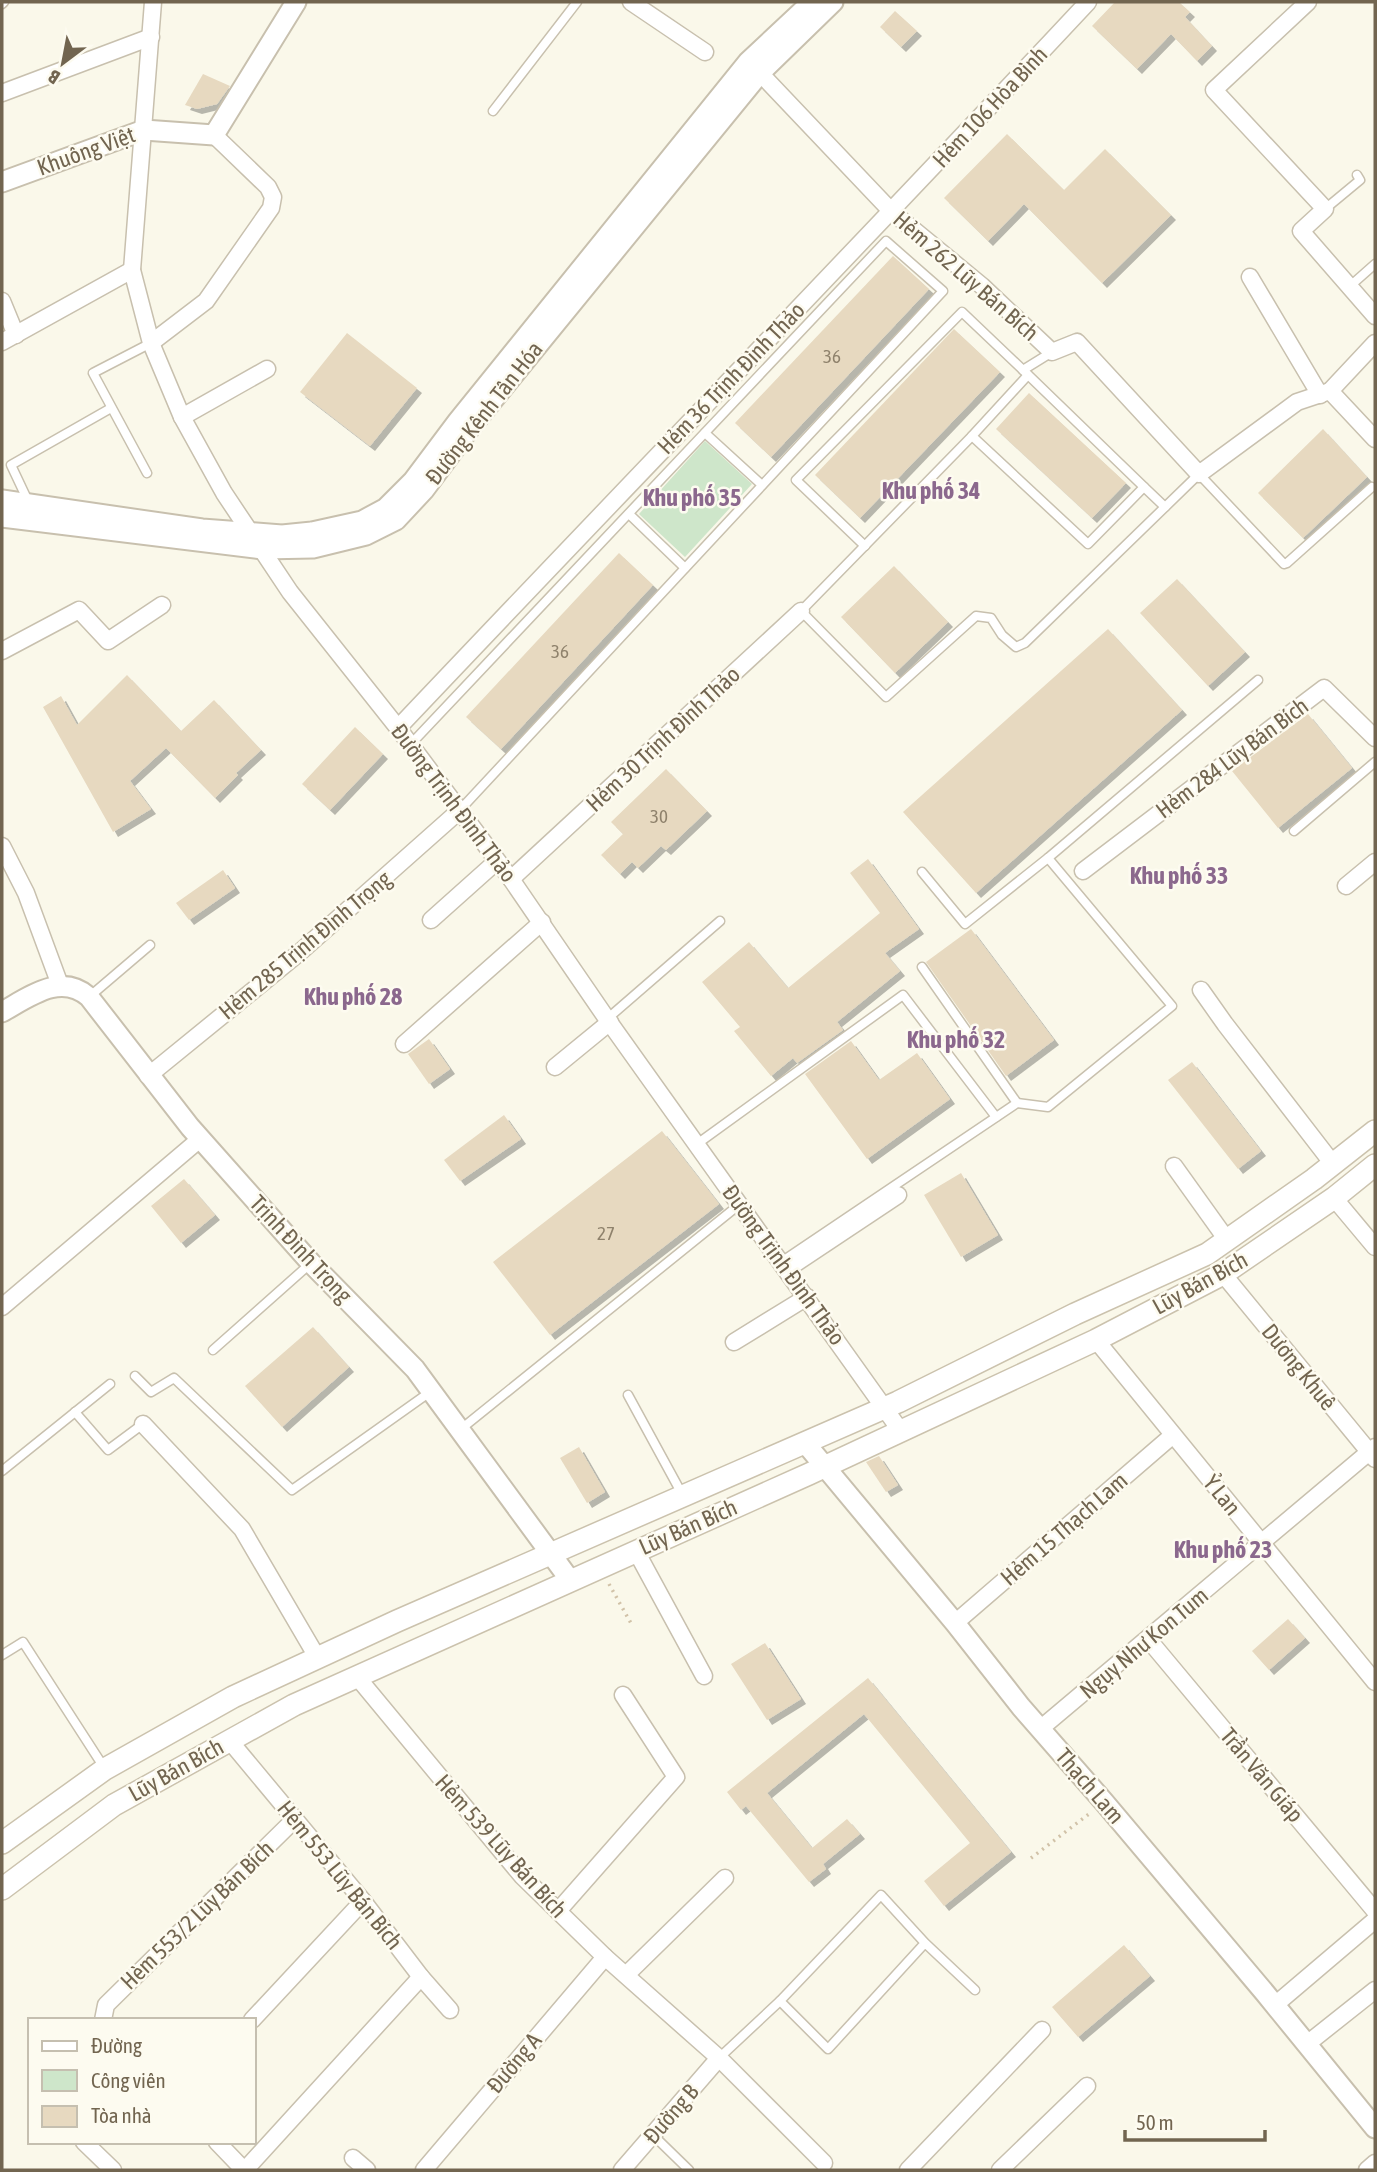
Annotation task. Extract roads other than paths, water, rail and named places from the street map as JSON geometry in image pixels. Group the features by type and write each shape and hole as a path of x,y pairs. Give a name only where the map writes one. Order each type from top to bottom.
{"main road":[{"name":"Lũy Bán Bích","path":"2,1843 105,1769 233,1696 886,1408 1075,1314 1207,1254 1375,1132"},
{"name":"Lũy Bán Bích","path":"2,1889 114,1805 229,1740 294,1706 825,1466 1096,1340 1223,1274 1334,1198 1375,1166"}],"street":[{"name":"Đường Trịnh Đình Thảo","path":"153,2 132,270 151,343 182,417 224,493 290,592 398,728 511,879 608,1021 900,1430"},
{"path":"151,343 206,301 271,208 273,197 268,187 214,135 296,2"},
{"path":"631,2 705,52"},
{"name":"Đường Kênh Tân Hóa","path":"750,78 748,62 811,2"},
{"name":"Đường Kênh Tân Hóa","path":"2,517 313,548 366,536 396,520 424,490 727,101 833,2"},
{"name":"Hẻm 106 Hòa Bình","path":"892,212 1088,2"},
{"path":"1308,2 1214,90 1325,209 1301,231 1375,316"},
{"path":"2,93 151,37"},
{"name":"Hẻm 262 Lũy Bán Bích","path":"750,78 892,212 982,286 1052,352 1077,342 1199,474"},
{"name":"Khuông Việt","path":"2,182 144,130 214,135"},
{"name":"Hẻm 36 Trịnh Đình Thảo","path":"398,728 690,419 892,212"},
{"path":"2,301 9,338 132,270"},
{"path":"1250,277 1325,393 1375,439"},
{"path":"1199,474 1297,402 1325,393 1375,344"},
{"path":"182,417 267,369"},
{"name":"Đường Kênh Tân Hóa","path":"2,500 202,528 256,541"},
{"path":"2,652 79,610 108,641 162,605"},
{"name":"Hẻm 30 Trịnh Đình Thảo","path":"511,879 801,611"},
{"name":"Hẻm 284 Lũy Bán Bích","path":"1083,871 1325,688 1375,738"},
{"name":"Hẻm 285 Trịnh Đình Trọng","path":"148,1076 299,953 459,811"},
{"path":"2,846 26,893 60,985"},
{"path":"431,920 497,861"},
{"path":"1346,886 1375,862"},
{"path":"404,1044 542,922"},
{"path":"2,1012 37,992 60,985 72,986 89,997"},
{"path":"1201,990 1333,1164"},
{"name":"Trịnh Đình Trọng","path":"89,997 148,1076 200,1139 311,1263 415,1368 570,1580"},
{"path":"555,1067 608,1021"},
{"path":"2,1307 200,1139"},
{"path":"1174,1166 1227,1240"},
{"path":"784,1265 898,1195"},
{"path":"1334,1198 1375,1247"},
{"name":"Dương Khuê","path":"1223,1274 1373,1453"},
{"path":"734,1342 807,1297"},
{"name":"Ỷ Lan","path":"1096,1340 1375,1682"},
{"path":"143,1424 242,1529 317,1657"},
{"name":"Hẻm 15 Thạch Lam","path":"955,1623 1173,1434"},
{"name":"Thạch Lam","path":"806,1444 1040,1729 1275,2005 1375,2129"},
{"name":"Ngụy Như Kon Tum","path":"1040,1729 1373,1453"},
{"path":"636,1551 704,1676"},
{"name":"Trần Văn Giáp","path":"1148,1639 1375,1911"},
{"name":"Hẻm 539 Lũy Bán Bích","path":"358,1678 522,1876 605,1957 719,2058 824,2163"},
{"path":"558,1911 675,1782 676,1774 623,1695"},
{"name":"Hẻm 553 Lũy Bán Bích","path":"229,1740 363,1900 421,1977 450,2010"},
{"name":"Hèm 553/2 Lũy Bán Bích","path":"103,2017 106,2005 295,1819"},
{"path":"626,1975 725,1878"},
{"path":"253,2018 363,1900"},
{"path":"1275,2005 1375,1920"},
{"name":"Đường A","path":"424,2170 605,1957"},
{"path":"219,2144 245,2170 421,1977"},
{"path":"1307,2044 1375,1990"},
{"path":"908,2170 1042,2029"},
{"name":"Đường B","path":"622,2170 719,2058"},
{"path":"1004,2169 1087,2086"},
{"path":"86,2144 113,2170"},
{"path":"353,2158 367,2170"},
{"path":"1367,2170 1375,2163"}],"lane":[{"path":"493,111 576,2"},
{"path":"1325,209 1360,180 1357,175"},
{"path":"410,745 886,241 943,291 459,811"},
{"path":"1349,287 1375,264"},
{"path":"865,546 796,480 962,312 1165,506"},
{"path":"147,473 93,373 151,343"},
{"name":"Hẻm 30 Trịnh Đình Thảo","path":"801,611 972,436 1025,372 1052,352"},
{"path":"29,504 11,465 111,408"},
{"path":"705,433 762,485"},
{"path":"972,436 1088,544 1144,486"},
{"path":"801,611 886,697 976,616 991,618 1009,643 1020,647 1199,474 1284,564 1372,487"},
{"path":"629,514 685,568"},
{"path":"922,872 965,924 1048,858 1258,680"},
{"path":"1294,831 1375,762"},
{"path":"784,1265 1017,1103 1048,1107 1172,1006 1048,858"},
{"path":"608,1021 720,921"},
{"path":"89,997 150,945"},
{"path":"922,967 1017,1103"},
{"path":"697,1144 903,995 996,1117"},
{"path":"461,1429 740,1204"},
{"path":"212,1350 311,1263"},
{"path":"135,1376 151,1392 174,1378 292,1490 432,1390"},
{"path":"2,1472 110,1384"},
{"path":"628,1395 684,1497"},
{"path":"75,1412 108,1450 143,1424"},
{"path":"2,1655 23,1642 105,1769"},
{"path":"719,2058 780,2001 881,1895 925,1943 975,1990"},
{"path":"780,2001 828,2049 925,1943"},
{"path":"653,2135 689,2170"}],"district":[{"name":"Khu phố 34","path":"931,490"},
{"name":"Khu phố 35","path":"692,497"},
{"name":"Khu phố 33","path":"1179,875"},
{"name":"Khu phố 28","path":"353,996"},
{"name":"Khu phố 32","path":"956,1039"},
{"name":"Khu phố 23","path":"1223,1549"}]}
